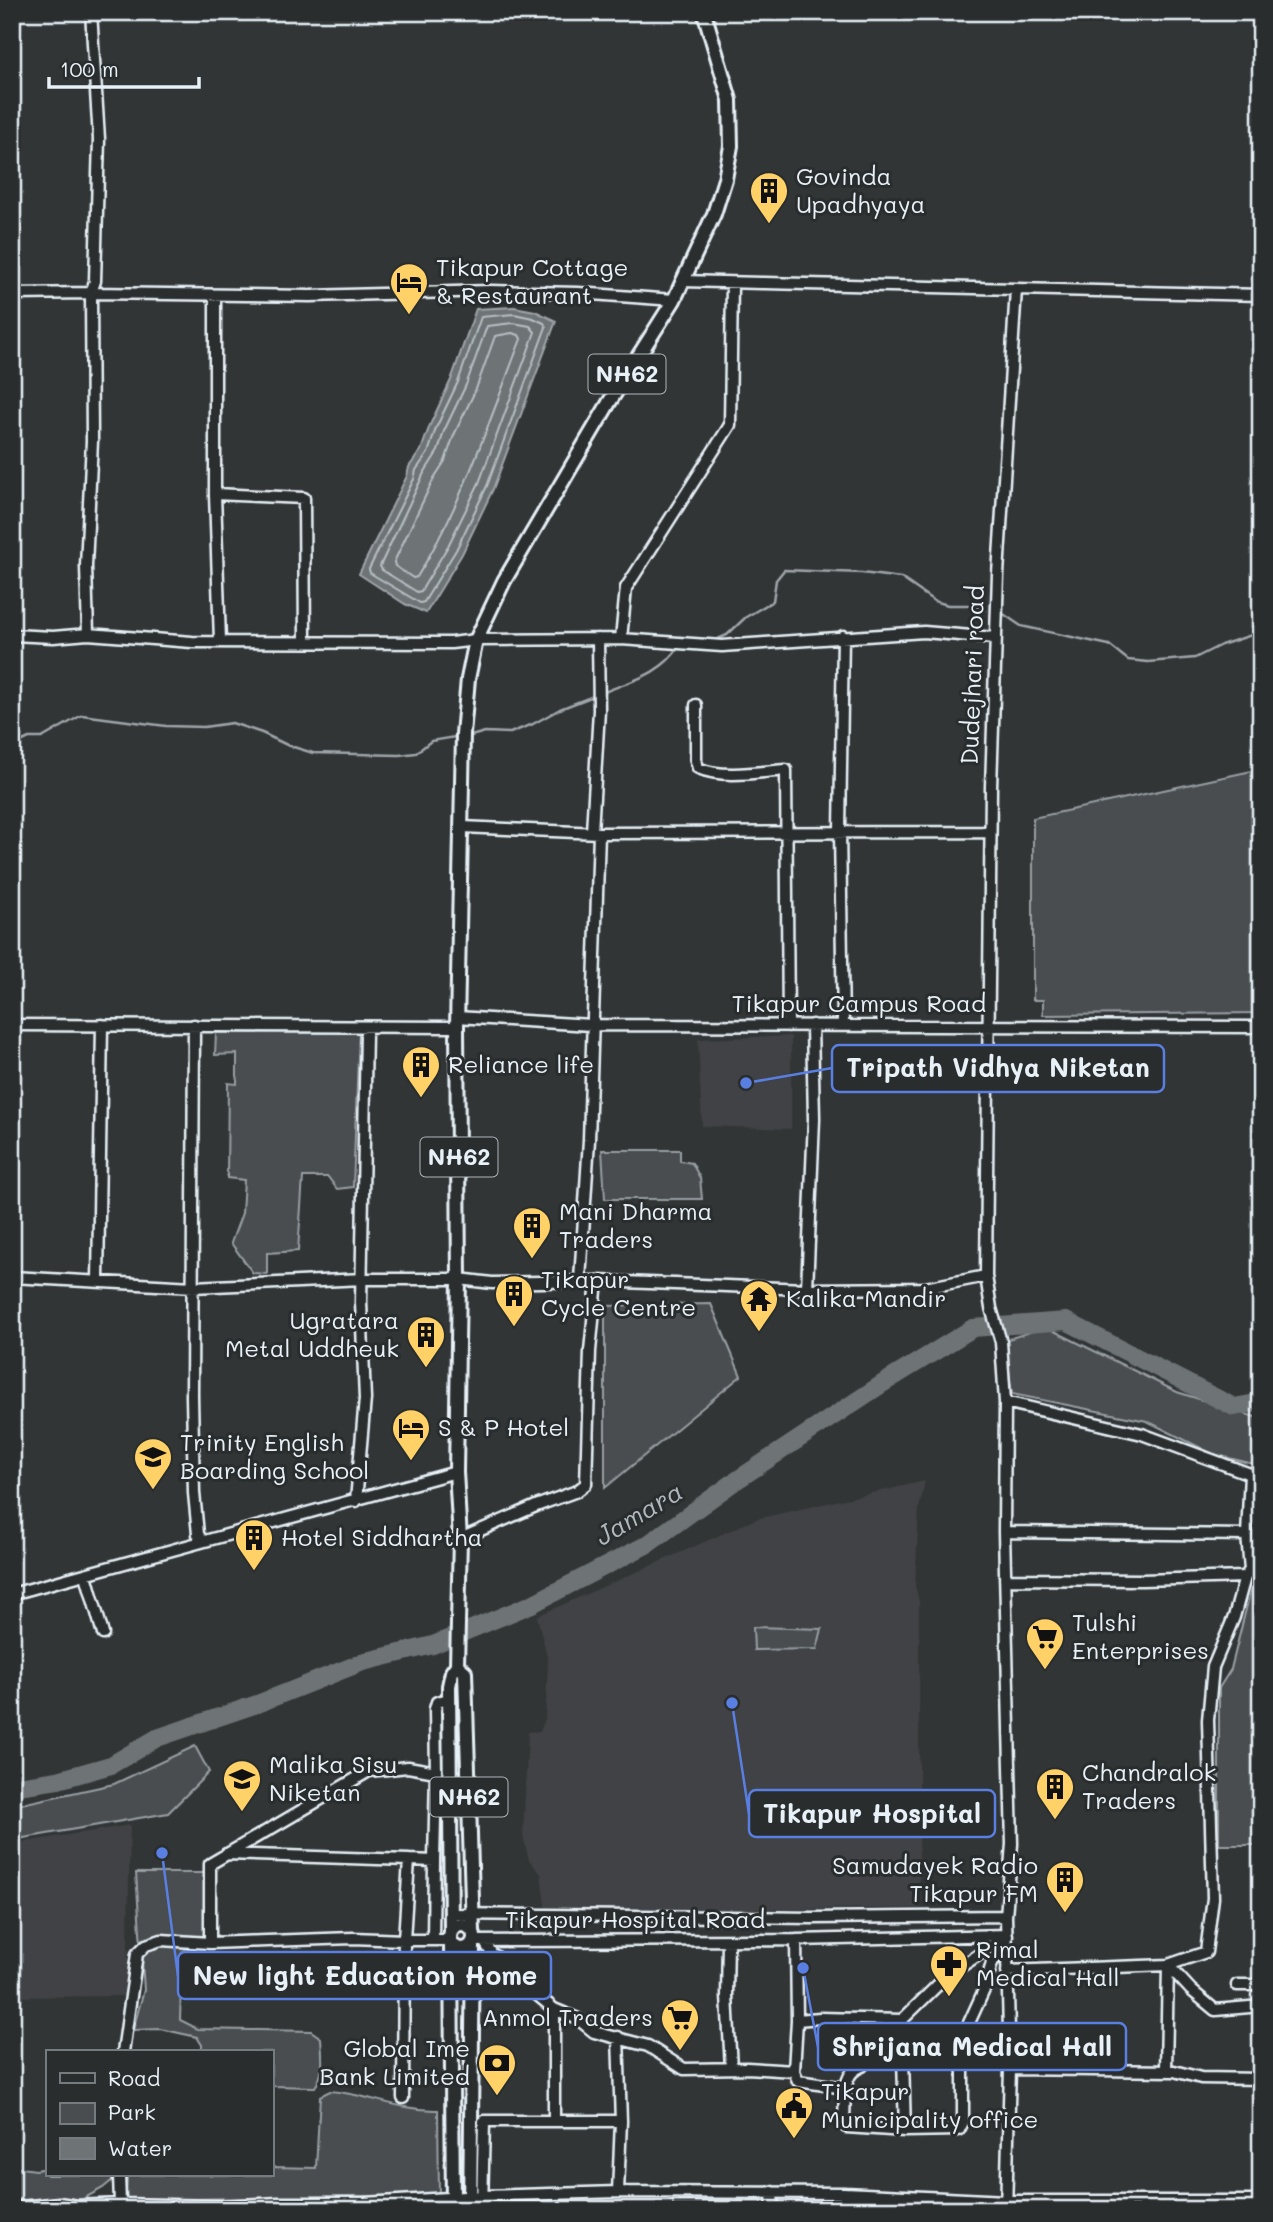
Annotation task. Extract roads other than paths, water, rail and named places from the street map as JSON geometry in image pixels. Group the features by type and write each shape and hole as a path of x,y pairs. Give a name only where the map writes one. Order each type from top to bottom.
{"main road":[{"name":"NH62","path":"454,2204 449,1699 452,1672 457,1661 460,1539 456,1472 459,1279 457,1022 464,728 468,679 476,640 518,557 610,401 674,300 714,214 725,179 731,146 730,100 704,12"},
{"name":"NH62","path":"457,1661 465,1672 476,1939 474,2201"},
{"path":"462,1925 476,1939 461,1950 451,1938 462,1925"}],"street":[{"path":"89,634 87,554 92,441 91,293 96,268 99,139 92,12"},
{"path":"682,281 1261,295"},
{"path":"621,639 626,588 730,425 732,284"},
{"name":"Dudejhari road","path":"1006,2205 1010,2069 1006,1916 1012,1844 1004,1531 1005,1402 1001,1342 990,1308 986,1276 989,832 995,638 1016,289"},
{"path":"12,294 310,296 490,291 578,293 674,300"},
{"path":"215,295 215,494 220,641"},
{"path":"215,494 304,498 306,642"},
{"path":"12,635 53,637 89,634 155,640 451,643 476,640 621,639 722,646 924,632 995,638"},
{"path":"843,636 840,831 843,1025"},
{"path":"580,1280 589,1140 599,710 598,639"},
{"path":"696,705 695,761 698,768 734,773 786,770 788,1026"},
{"path":"462,828 595,832 989,832"},
{"name":"Tikapur Campus Road","path":"12,1026 457,1022 591,1025 1261,1027"},
{"path":"98,1281 102,1025"},
{"path":"194,1025 194,1493 198,1534 202,1541"},
{"path":"807,1289 814,1119 812,1025"},
{"path":"356,1501 365,1399 361,1336 366,1033"},
{"path":"12,1277 193,1287 363,1279 459,1279 492,1283 580,1280 807,1289 925,1288 986,1276"},
{"path":"460,1539 577,1491 586,1483 590,1351 597,1281"},
{"path":"1005,1402 1142,1434 1255,1474 1247,1535 1252,1572 1213,1667 1208,1720 1213,1898 1206,1952 1168,1965 1007,1971"},
{"path":"12,1594 456,1472"},
{"path":"1004,1531 1247,1535"},
{"path":"1005,1579 1142,1580 1252,1572"},
{"path":"86,1575 103,1634"},
{"path":"433,1940 435,1709 437,1702 449,1699"},
{"path":"210,1943 210,1864 369,1771 408,1766 436,1772"},
{"path":"226,1854 434,1861"},
{"path":"403,2098 404,1940 409,1860"},
{"path":"450,1914 886,1918 1006,1916"},
{"path":"1007,1936 992,1964 984,1990 963,2036 963,2122 960,2130 905,2131 846,2127 845,2088 849,2074 862,2066 902,2020 948,1975 1007,1936"},
{"name":"Tikapur Hospital Road","path":"476,1939 728,1941 1007,1936"},
{"path":"123,2050 137,1954 146,1945 161,1940 210,1943 451,1938"},
{"path":"476,1939 554,2009 578,2019 594,2032 648,2046 684,2069 794,2071"},
{"path":"796,1940 797,2021 794,2071 797,2081 845,2088"},
{"path":"728,1941 727,1996 731,2068"},
{"path":"1168,1965 1191,1990 1215,2010 1261,2006"},
{"path":"1166,2071 1168,1965"},
{"path":"1237,1985 1261,1985"},
{"path":"554,2009 554,2121"},
{"path":"797,2021 820,2018 902,2020"},
{"path":"902,2020 905,2131"},
{"path":"618,2037 621,2121 618,2192"},
{"path":"1010,2069 1166,2071 1201,2078 1261,2079"},
{"path":"482,2210 474,2201 484,2121 621,2121"},
{"path":"119,2176 120,2204"},
{"path":"12,2207 59,2203 77,2208 120,2204 221,2208 365,2203 454,2204 618,2192 845,2193 1006,2205 1143,2205 1261,2201"},
{"path":"772,2192 773,2210"},
{"path":"844,2210 845,2193"}],"water":[{"path":"514,307 535,311 556,321 493,489 462,554 426,613 405,604 359,574 409,467 421,450 451,380 476,309"}],"waterway":[{"path":"711,642 727,635 746,617 773,601 776,580 784,570 862,573 901,578 934,601 985,610"},
{"path":"1002,613 1021,626 1109,645 1128,660 1148,662 1195,658 1221,645 1261,632"},
{"path":"602,693 654,670 679,647"},
{"path":"471,736 485,732 510,733 596,695"},
{"path":"12,746 29,738 42,738 82,715 166,726 204,727 232,723 313,753 399,755 416,753 431,741 455,737"},
{"name":"Jamara","path":"12,1787 58,1780 111,1765 157,1738 257,1704 363,1662 433,1645 532,1604 648,1544 734,1482 882,1384 973,1328 1066,1321 1234,1407 1261,1402"}],"place":[{"name":"Govinda Upadhyaya","path":"769,225"},
{"name":"Tikapur Cottage & Restaurant","path":"409,316"},
{"name":"Tripath Vidhya Niketan","path":"746,1083"},
{"name":"Reliance life","path":"421,1099"},
{"name":"Mani Dharma Traders","path":"532,1260"},
{"name":"Tikapur Cycle Centre","path":"514,1328"},
{"name":"Kalika Mandir","path":"759,1333"},
{"name":"Ugratara Metal Uddheuk","path":"426,1369"},
{"name":"S & P Hotel","path":"411,1462"},
{"name":"Trinity English Boarding School","path":"153,1491"},
{"name":"Hotel Siddhartha","path":"254,1572"},
{"name":"Tulshi Enterprises","path":"1045,1671"},
{"name":"Tikapur Hospital","path":"732,1703"},
{"name":"Malika Sisu Niketan","path":"242,1813"},
{"name":"Chandralok Traders","path":"1055,1821"},
{"name":"New light Education Home","path":"162,1853"},
{"name":"Samudayek Radio Tikapur FM","path":"1065,1914"},
{"name":"Shrijana Medical Hall","path":"803,1968"},
{"name":"Rimal Medical Hall","path":"949,1998"},
{"name":"Anmol Traders","path":"680,2052"},
{"name":"Global Ime Bank Limited","path":"497,2097"},
{"name":"Tikapur Municipality office","path":"794,2140"}]}
